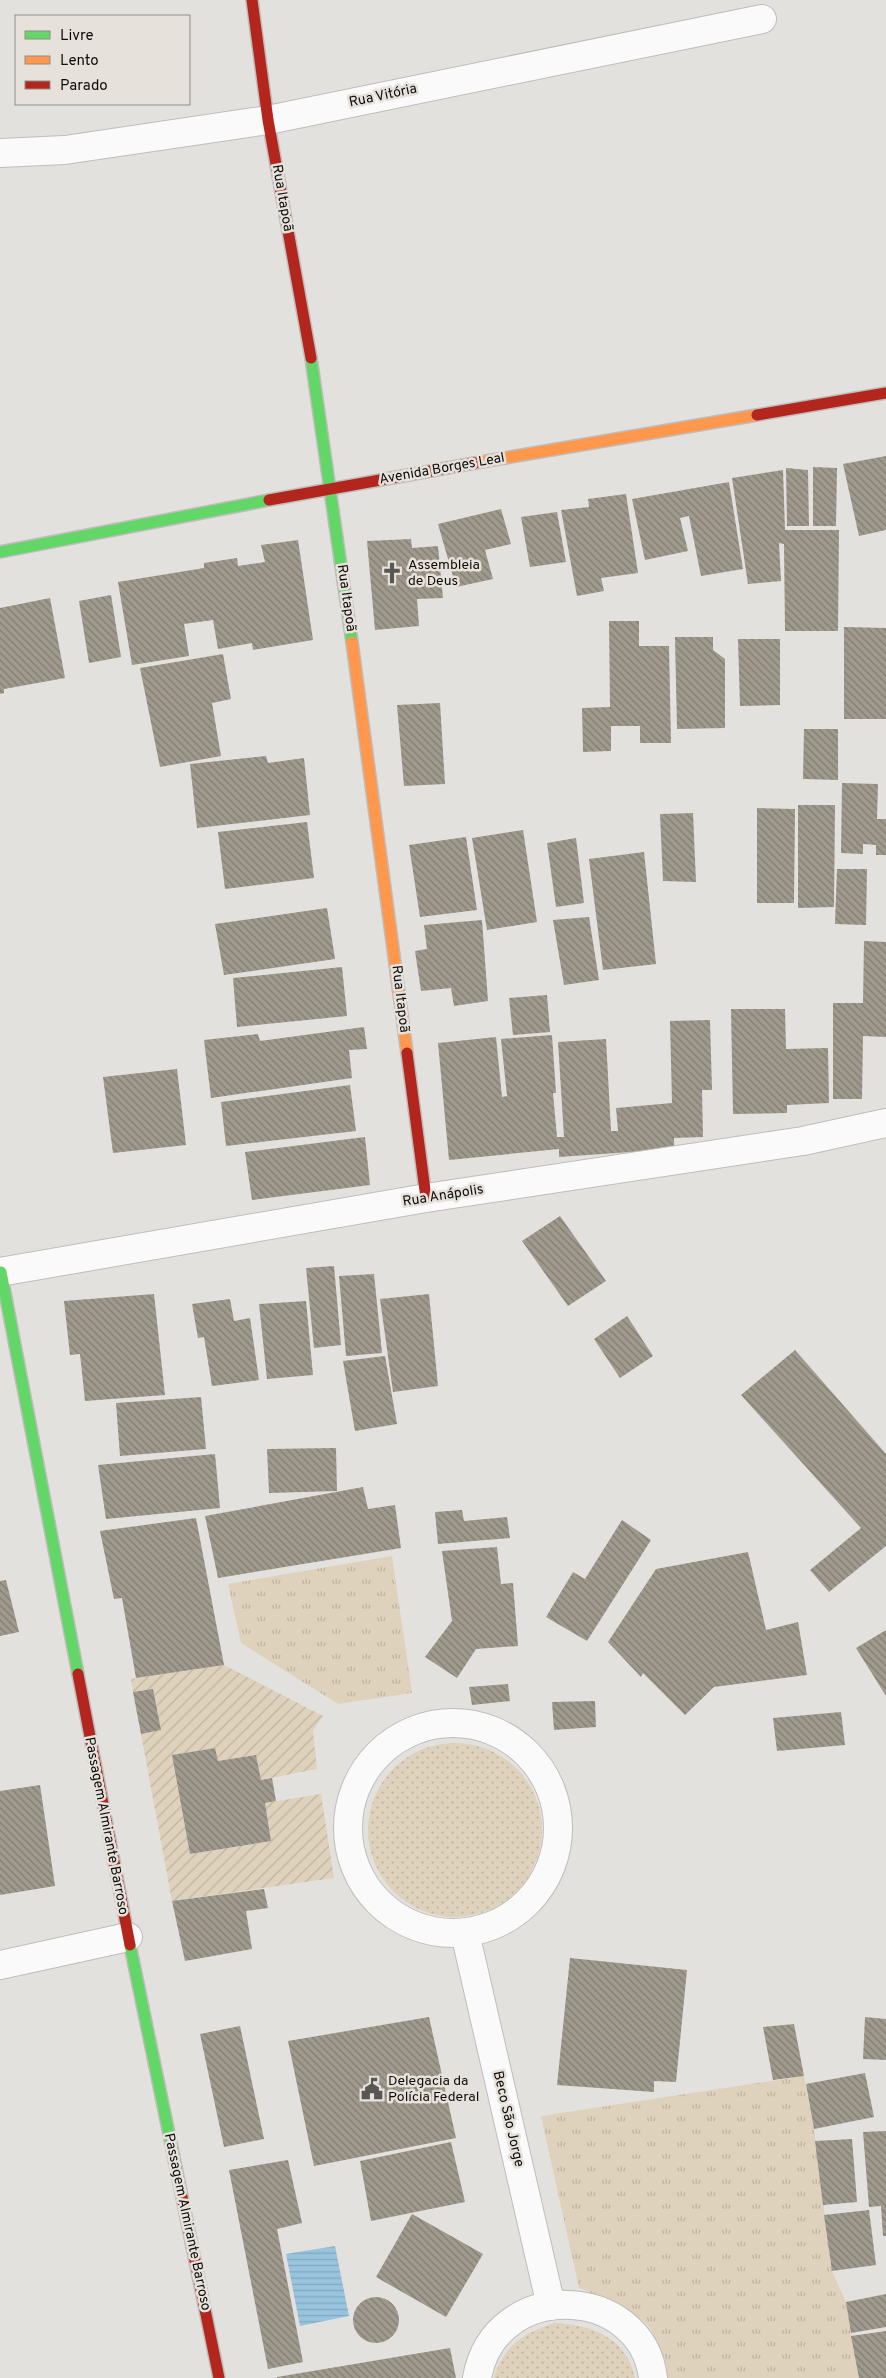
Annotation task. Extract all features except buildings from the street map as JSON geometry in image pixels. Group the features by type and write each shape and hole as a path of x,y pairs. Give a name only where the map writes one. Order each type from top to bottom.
{"street":[{"name":"Rua Itapoã","path":"252,0 268,120 308,340 330,488 377,815 426,1198"},
{"name":"Rua Vitória","path":"0,153 65,150 268,120 762,19"},
{"name":"Avenida Borges Leal","path":"0,552 330,488 886,393"},
{"name":"Rua Anápolis","path":"0,1272 426,1198 803,1141 886,1123"},
{"name":"Passagem Almirante Barroso","path":"0,1272 128,1937 219,2378"},
{"path":"449,1723 480,1726 509,1738 532,1758 549,1784 556,1805 557,1847 546,1878 526,1905 519,1910 498,1924 465,1933 435,1932 405,1922 380,1904 360,1880 349,1852 347,1821 354,1791 369,1764 391,1742 419,1728 449,1723"},
{"name":"Beco São Jorge","path":"465,1933 550,2306"},
{"path":"0,1965 128,1937"},
{"path":"477,2378 480,2364 493,2339 513,2319 538,2307 566,2304 594,2308 619,2321 639,2341 651,2367 653,2378"}],"green space":[{"path":"392,1556 412,1693 338,1704 241,1643 228,1584"},
{"path":"224,1665 323,1716 313,1731 317,1769 261,1780 256,1755 218,1761 215,1748 172,1755 190,1854 271,1841 265,1803 321,1794 334,1878 172,1901 141,1734 161,1730 153,1690 133,1692 131,1679"},
{"path":"446,1743 464,1743 496,1753 517,1768 532,1789 542,1821 542,1839 532,1871 517,1892 496,1907 480,1913 464,1917 446,1917 414,1907 393,1892 378,1871 372,1855 368,1839 368,1821 378,1789 393,1768 414,1753 430,1747"},
{"path":"804,2076 814,2129 832,2271 846,2302 859,2378 661,2378 658,2353 650,2328 638,2317 618,2305 579,2288 541,2116"},
{"path":"555,2323 594,2330 606,2336 624,2352 635,2378 494,2378 503,2357 516,2342 533,2331"}],"water":[{"path":"335,2246 349,2316 300,2326 286,2254"}],"traffic: fast":[{"path":"311,358 352,642"},
{"path":"0,552 269,500"},
{"path":"1,1272 78,1674"},
{"path":"130,1945 182,2197"}],"traffic: slow":[{"path":"475,463 757,415"},
{"path":"352,642 407,1053"}],"traffic: jam":[{"path":"252,0 268,120 311,358"},
{"path":"757,415 886,393"},
{"path":"269,500 475,463"},
{"path":"407,1053 426,1198"},
{"path":"78,1674 130,1945"},
{"path":"182,2197 219,2378"}],"place":[{"name":"Assembleia de Deus","path":"392,573"},
{"name":"Delegacia da Polícia Federal","path":"372,2089"}]}
